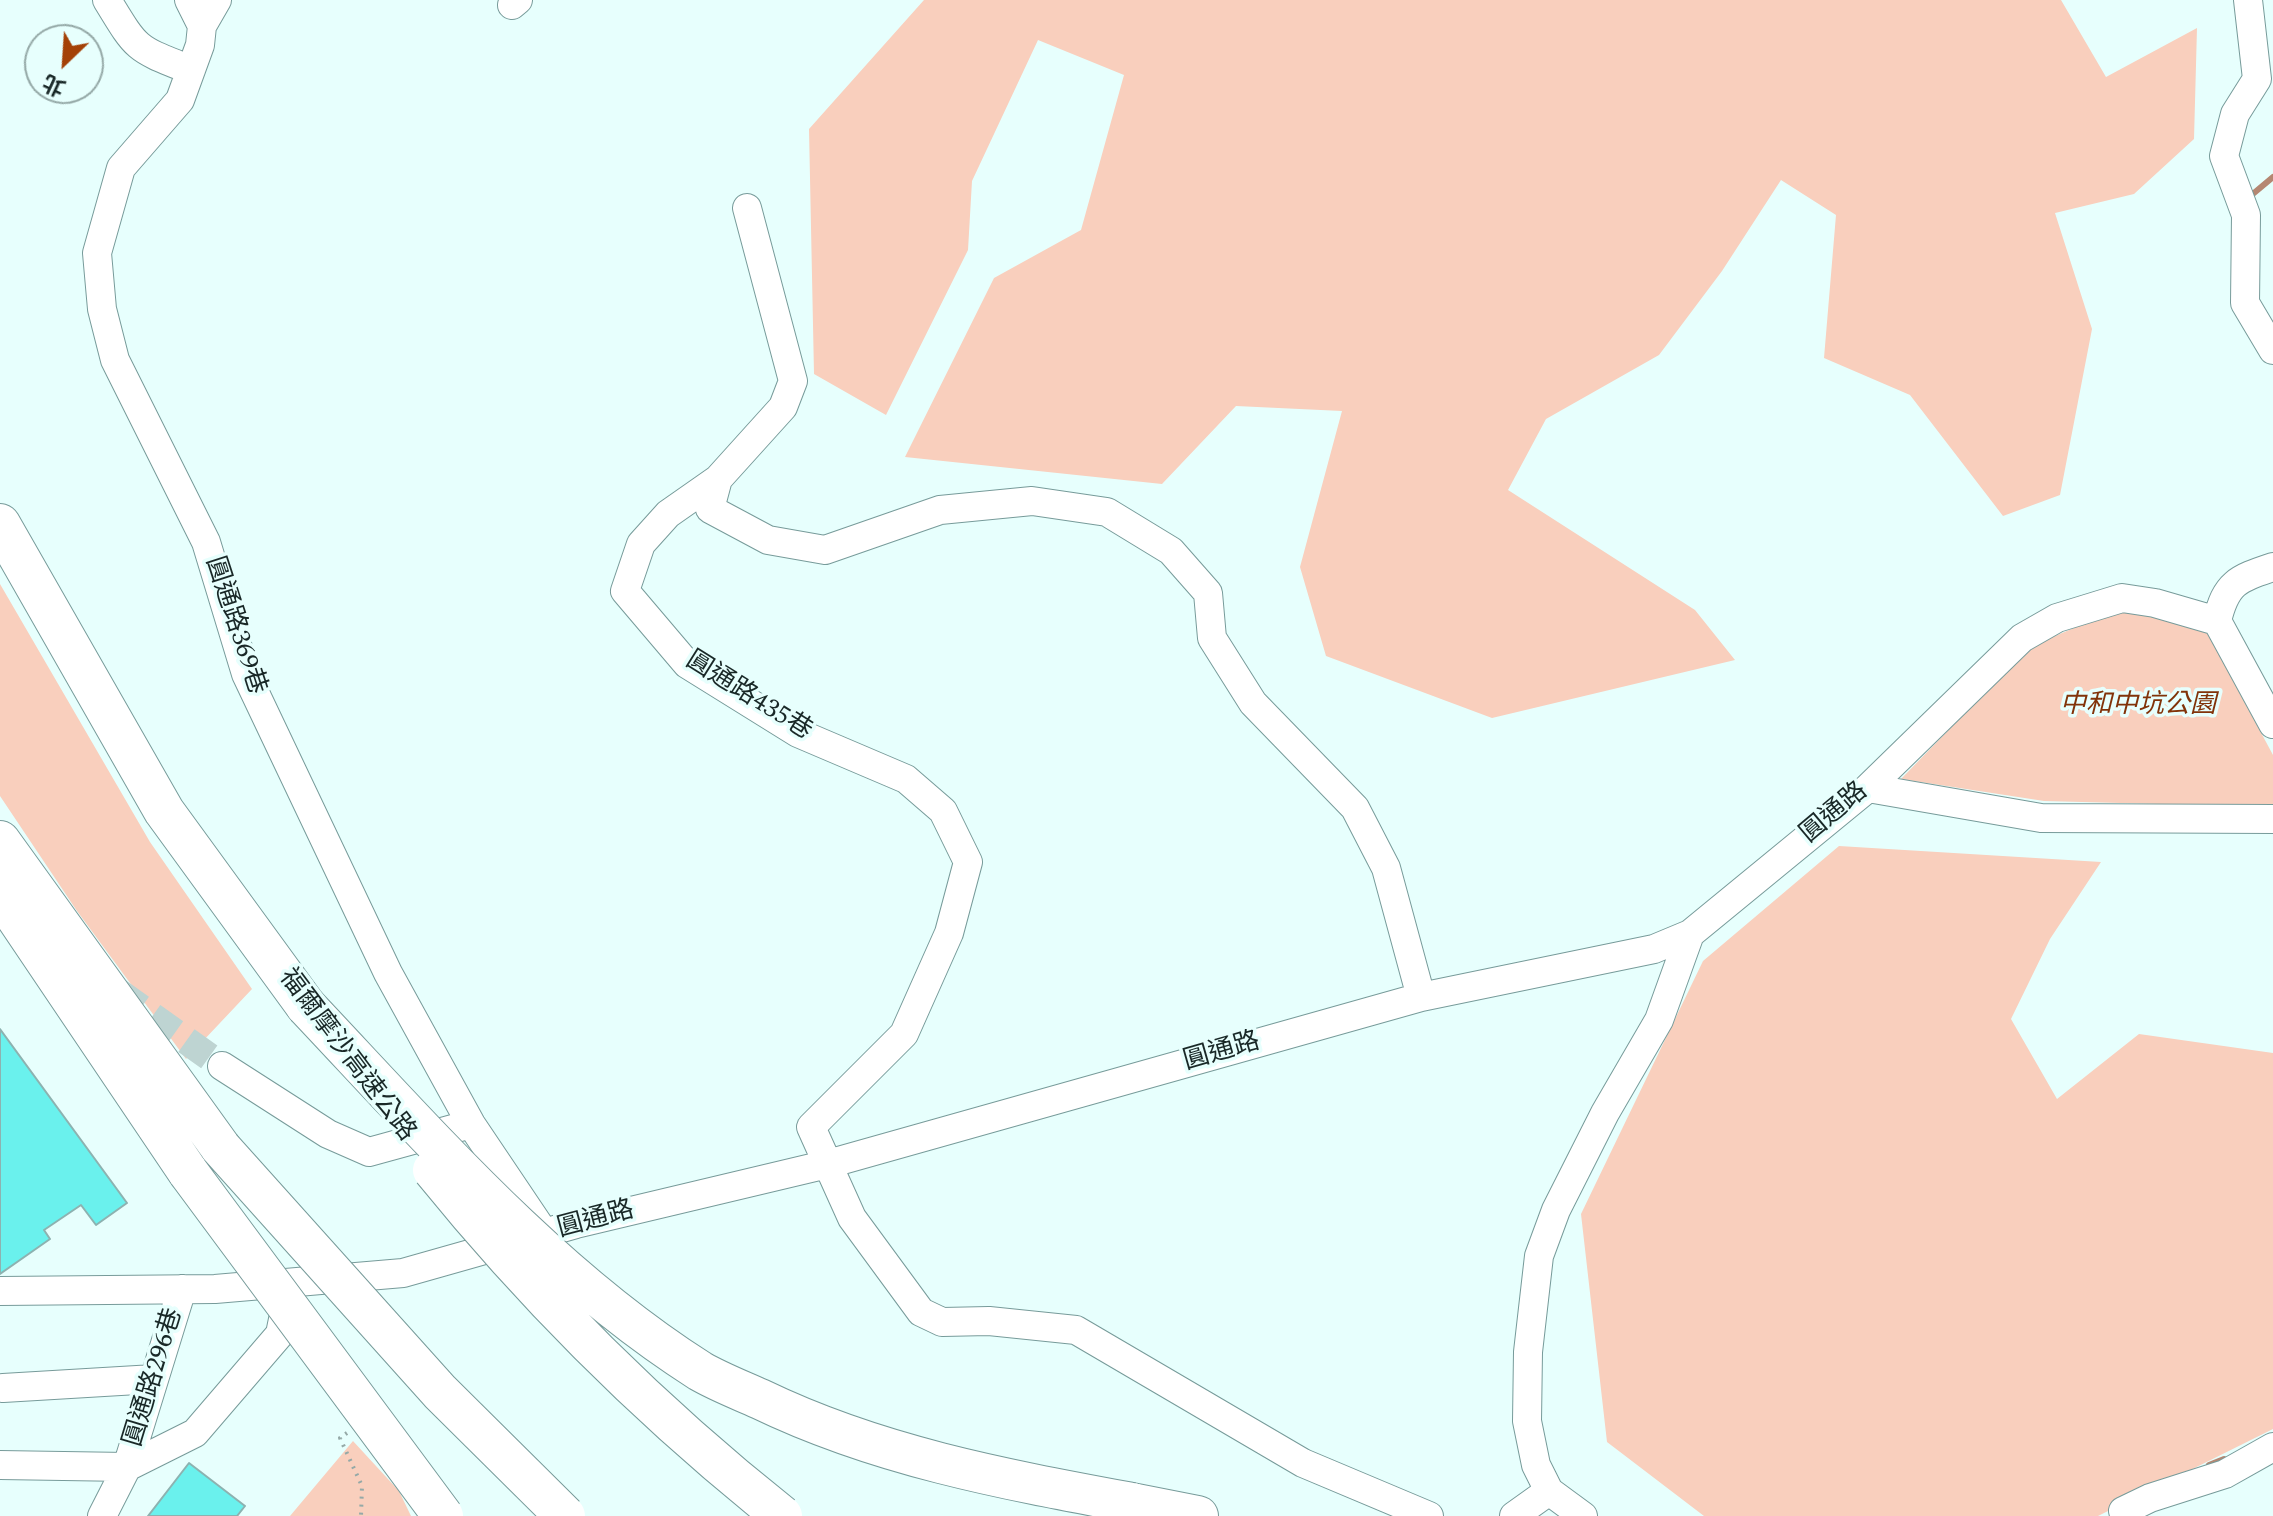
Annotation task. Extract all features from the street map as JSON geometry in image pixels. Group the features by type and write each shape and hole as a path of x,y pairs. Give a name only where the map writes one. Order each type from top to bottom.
{"highway":[{"name":"福爾摩沙高速公路","path":"0,524 164,811 306,1006 450,1191 530,1284 608,1362 782,1516"},
{"path":"0,841 221,1148 440,1392 565,1516"},
{"path":"0,888 188,1172 443,1516"},
{"path":"306,1006 526,1230 612,1306 702,1372 807,1422 888,1451 987,1476 1198,1516"}],"street":[{"path":"107,0 131,42 145,52 191,70"},
{"path":"189,0 202,26"},
{"name":"圓通路369巷","path":"217,0 202,26 200,45 180,100 121,168 97,253 102,309 115,360 206,542 253,688 388,973 471,1124 546,1235"},
{"path":"2248,0 2257,79 2235,114 2224,156 2246,215 2245,303 2273,350"},
{"path":"747,208 793,381 783,407 718,479 710,509 768,540 825,550 940,510 1032,501 1107,512 1171,551 1208,593 1212,638 1253,703 1355,808 1386,868 1421,997"},
{"name":"圓通路435巷","path":"718,479 668,514 641,544 625,591 687,664 798,733 906,779 943,811 968,862 949,933 904,1034 811,1127 828,1164"},
{"path":"2273,567 2239,579 2204,618 2273,724"},
{"name":"圓通路","path":"0,1291 182,1289 403,1273 546,1235 576,1224 828,1164 1421,997 1654,949 1690,934 1868,788 2022,638 2057,618 2122,598 2204,618"},
{"path":"1868,788 2041,818 2273,819"},
{"path":"1583,1516 1549,1491 1536,1465 1527,1421 1528,1352 1539,1256 1570,1182 1659,1020 1690,934"},
{"path":"222,1066 328,1134 369,1152 471,1124"},
{"path":"828,1164 852,1218 921,1312 942,1322 989,1321 1076,1330 1303,1463 1429,1516"},
{"name":"圓通路296巷","path":"127,1467 195,1433 280,1334 291,1283"},
{"name":"圓通路296巷","path":"102,1516 127,1467 182,1289"},
{"path":"3,1388 154,1379"},
{"path":"2119,1514 2150,1498 2225,1474 2273,1447"},
{"path":"0,1465 127,1467"},
{"path":"1514,1516 1549,1491"}],"green space":[{"path":"924,0 2061,0 2106,77 2197,28 2194,139 2134,194 2055,213 2092,329 2060,495 2003,516 1910,395 1824,358 1836,215 1781,180 1722,271 1659,355 1546,419 1508,490 1695,610 1735,660 1492,718 1326,656 1300,567 1342,411 1236,406 1162,484 905,457 994,278 1081,230 1124,75 1038,40 972,181 968,250 886,415 814,374 809,129"},
{"path":"0,584 150,842 252,989 186,1059 77,911 0,796"},
{"name":"中和中坑公園","path":"2192,604 2273,755 2273,807 2044,801 1901,779 2029,647 2107,614"},
{"path":"1839,846 2101,862 2050,939 2011,1019 2057,1099 2139,1034 2273,1053 2273,1429 2098,1516 1704,1516 1607,1442 1581,1214 1703,961"},
{"path":"353,1441 399,1491 411,1516 290,1516"}],"building":[{"path":"0,1029 127,1203 96,1225 81,1205 44,1230 50,1239 0,1274"},
{"path":"189,1463 245,1506 237,1516 148,1516"}],"waterway":[{"path":"2248,198 2273,177"},
{"path":"2209,1465 2224,1459"}],"tunnel":[{"path":"118,992 222,1066"}]}
